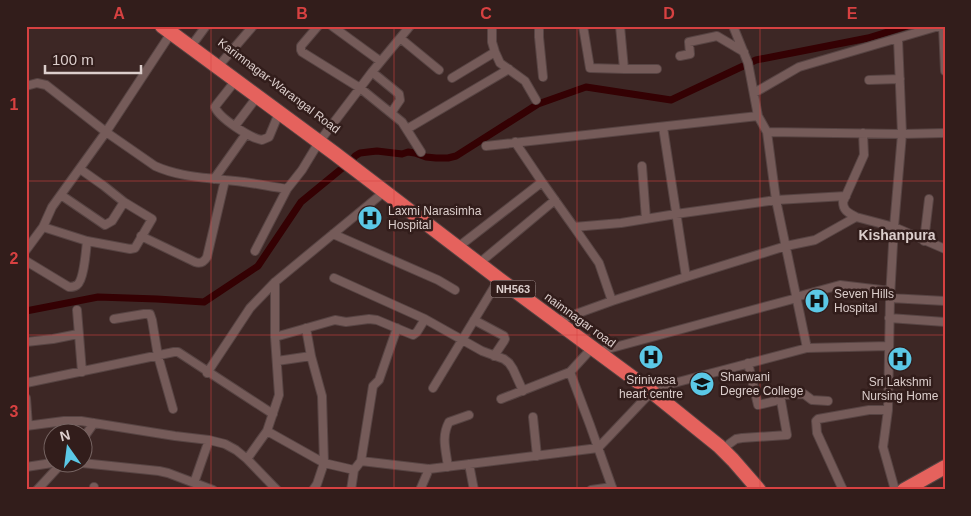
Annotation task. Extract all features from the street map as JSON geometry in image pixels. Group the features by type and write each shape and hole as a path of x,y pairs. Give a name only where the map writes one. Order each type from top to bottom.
{"highway":[{"name":"Karimnagar-Warangal Road","path":"171,28 195,41 379,186"},
{"name":"Karimnagar-Warangal Road","path":"171,28 257,97 320,140"},
{"name":"NH563","path":"379,186 462,244 562,319 598,349"},
{"name":"naimnagar road","path":"379,186 499,279 654,390 734,460 759,490"},
{"name":"NH563","path":"654,390 708,427 729,444 770,490"},
{"path":"904,490 945,467"},
{"path":"920,490 945,476"}],"street":[{"path":"195,41 206,26"},
{"path":"222,62 253,26"},
{"path":"318,26 302,46 302,52 360,88 402,122 421,152"},
{"path":"332,26 380,61"},
{"path":"255,251 287,189 302,170 320,140 380,61 410,26"},
{"path":"492,26 492,42 500,63 525,81 536,100"},
{"path":"540,26 539,37 543,77"},
{"path":"583,26 590,68 657,69"},
{"path":"620,26 624,69"},
{"path":"733,26 748,63 758,116 767,132 776,200 807,348"},
{"path":"754,93 799,67 941,26 945,71"},
{"path":"26,250 43,227 52,207 106,132 171,28"},
{"path":"680,56 690,54 689,42 717,36 744,52"},
{"path":"400,38 439,70"},
{"path":"895,490 883,447 888,410 890,294 902,134 898,39"},
{"path":"452,78 495,52"},
{"path":"407,129 509,70"},
{"path":"372,72 400,94 400,100 391,113"},
{"path":"869,80 900,79"},
{"path":"236,80 217,104 218,113 246,134 258,140 267,138 279,113"},
{"path":"26,86 37,83 46,85 106,132 162,169 183,176 287,189"},
{"path":"235,126 257,97"},
{"path":"486,146 758,116"},
{"path":"663,127 686,277"},
{"path":"767,132 945,133"},
{"path":"214,179 246,134"},
{"path":"863,134 864,155 843,202 844,208 856,217 894,227 945,249"},
{"path":"515,142 599,263 612,301"},
{"path":"642,166 646,219"},
{"path":"43,227 87,240 135,248 152,219 124,202 80,169"},
{"path":"141,236 195,262 203,262 207,257 226,180"},
{"path":"462,244 542,182"},
{"path":"207,372 250,308 275,282 333,234 379,186"},
{"path":"61,195 105,225 112,221 124,202"},
{"path":"574,227 621,223 776,200 846,196"},
{"path":"483,260 555,200"},
{"path":"924,240 929,200"},
{"path":"562,319 686,277 786,246 816,240 856,217"},
{"path":"333,234 438,280 455,290"},
{"path":"26,260 69,286 74,287 81,279 87,240"},
{"path":"334,278 425,319 482,351 504,359 514,368 523,391"},
{"path":"433,388 499,279"},
{"path":"248,460 267,431 279,395 275,337 275,282"},
{"path":"501,400 570,372 598,349 840,285 945,301"},
{"path":"77,310 82,372"},
{"path":"114,318 150,314 158,356 173,409"},
{"path":"889,318 945,322"},
{"path":"275,337 335,320 346,322 369,319 377,320 413,335 425,319"},
{"path":"474,320 504,336 504,341 494,356"},
{"path":"306,328 311,356 322,396 324,463 313,490"},
{"path":"351,490 354,470 361,461 373,386 379,380 397,328"},
{"path":"26,342 53,340 78,334"},
{"path":"361,461 429,469 598,448 654,390 807,348 889,346"},
{"path":"26,383 178,352 273,414"},
{"path":"277,360 311,356"},
{"path":"748,363 758,404 775,401 780,396 804,394 812,400 828,401"},
{"path":"570,372 612,488 591,490"},
{"path":"729,444 736,439 742,438 787,435 780,396"},
{"path":"26,398 27,426 64,421 81,421 225,444 248,460 277,490"},
{"path":"843,490 817,433 816,421 818,419 869,410 888,410"},
{"path":"448,467 445,430 449,422 469,415"},
{"path":"533,417 536,456"},
{"path":"267,431 324,463 354,470"},
{"path":"194,483 208,440"},
{"path":"92,464 159,472 213,490"},
{"path":"469,464 474,490"},
{"path":"26,468 42,465"},
{"path":"420,490 429,469"},
{"path":"37,490 52,474"}],"waterway":[{"path":"26,311 98,297 204,302 258,266 301,202 360,153 377,151 402,154 408,152 426,157 448,158 456,156 538,104 586,87 671,100 756,60 868,38 907,26"}],"place":[{"name":"Laxmi Narasimha Hospital","path":"370,218"},
{"name":"Seven Hills Hospital","path":"817,301"},
{"name":"Srinivasa heart centre","path":"651,357"},
{"name":"Sri Lakshmi Nursing Home","path":"900,359"},
{"name":"Sharwani Degree College","path":"702,384"}],"district":[{"name":"Kishanpura","path":"897,235"}]}
